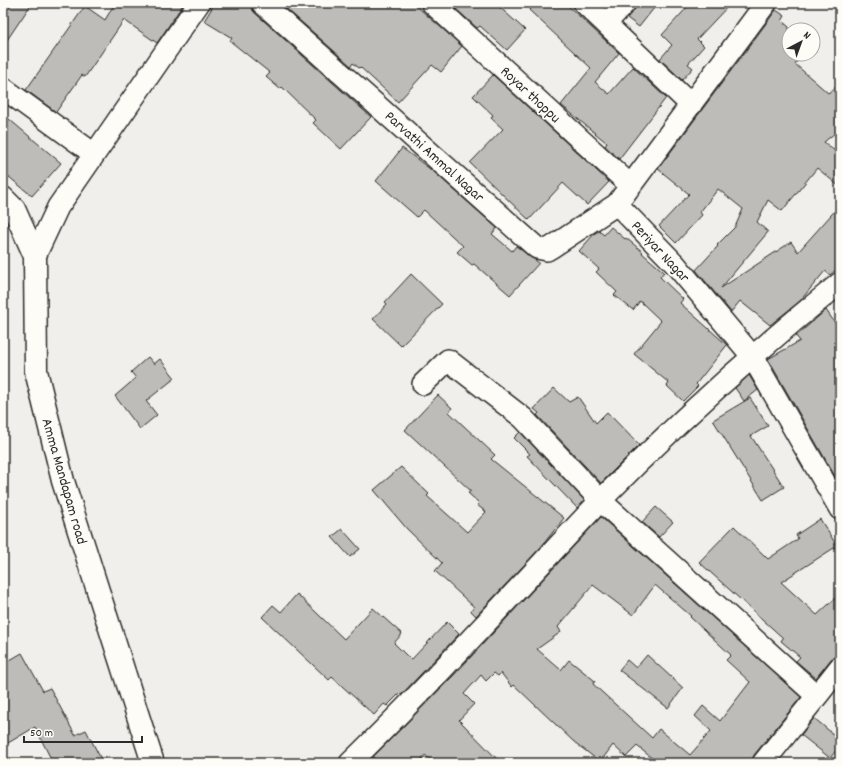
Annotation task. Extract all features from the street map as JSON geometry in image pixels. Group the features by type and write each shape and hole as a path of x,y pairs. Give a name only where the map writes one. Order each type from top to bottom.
{"main road":[{"name":"Amma Mandapam road","path":"3,198 14,209 35,256 36,371 63,481 152,763"}],"street":[{"path":"35,256 58,207 199,3"},
{"name":"Parvathi Ammal Nagar","path":"262,3 537,248 546,250 552,247 617,204"},
{"name":"Royar thoppu","path":"432,3 630,185"},
{"path":"584,3 691,105"},
{"path":"606,23 625,3"},
{"path":"617,204 766,3"},
{"path":"3,88 94,154"},
{"name":"Periyar Nagar","path":"617,204 676,264 752,356 840,510"},
{"path":"350,763 413,701 601,501 752,356 837,292"},
{"path":"423,384 448,360 523,418 601,501 817,696"},
{"path":"770,761 840,667"}],"building":[{"path":"3,3 32,3 3,46"},
{"path":"115,3 184,3 157,43 124,20 85,77 82,75 56,112 26,90 85,6 105,20"},
{"path":"215,3 250,3 254,12 371,117 341,149 313,123 316,120 282,87 280,89 266,77 270,73 230,41 232,38 204,21"},
{"path":"280,3 413,3 462,46 441,72 432,65 398,102 360,67 359,68 353,63 351,66"},
{"path":"459,3 495,3 525,30 507,50 480,26 477,28 455,8"},
{"path":"535,3 565,3 619,53 595,82 609,94 633,67 666,98 619,159 605,146 607,143 561,105 591,68 529,10"},
{"path":"638,3 658,3 639,27 627,18"},
{"path":"691,3 731,3 697,39 704,46 688,64 693,68 682,80 660,59 672,45 662,35"},
{"path":"776,10 785,16 782,21 783,22 781,22 781,62 796,62 795,64 828,93 840,84 840,129 824,142 840,155 840,187 817,168 782,211 768,200 757,222 768,232 721,288 791,242 798,252 840,205 840,266 830,275 825,271 800,301 770,325 740,301 731,312 696,270 718,246 717,245 735,227 743,209 718,189 700,212 702,215 676,243 659,226 689,194 658,169"},
{"path":"493,75 609,182 587,205 563,183 529,220 470,163 503,129 491,118 493,115 473,96"},
{"path":"3,114 61,163 32,196 3,172"},
{"path":"402,148 434,172 497,228 492,234 512,251 516,246 539,263 510,295 474,264 472,265 457,252 463,246 424,210 417,217 376,181"},
{"path":"611,227 643,252 642,253 664,272 660,277 683,299 680,303 727,345 696,384 698,386 683,401 667,386 669,383 634,354 661,321 640,301 633,310 614,295 617,292 596,272 599,269 579,251 595,233 599,231 604,235"},
{"path":"411,274 442,304 401,346 373,319 387,304 385,302"},
{"path":"826,310 840,330 840,485 768,359 800,341 796,336"},
{"path":"148,357 154,364 160,359 175,378 146,401 157,415 140,429 115,396 136,378 131,372"},
{"path":"749,375 758,390 744,401 735,388"},
{"path":"554,388 569,402 578,397 596,423 607,412 639,445 601,483 537,415 539,413 534,409"},
{"path":"438,395 452,408 449,412 495,455 491,459 564,518 541,547 476,616 471,611 474,607 435,571 442,563 407,529 374,490 401,467 429,494 427,496 467,532 486,512 477,505 479,503 468,493 471,491 405,430"},
{"path":"750,398 768,426 751,436 784,487 763,500 713,420"},
{"path":"520,432 584,500 577,508 527,456 530,454 514,438"},
{"path":"656,507 673,522 659,537 642,522"},
{"path":"601,517 801,697 754,755 751,763 658,763 637,746 626,757 613,745 600,762 573,741 514,685 512,687 501,673 498,676 494,673 486,681 481,675 464,694 474,704 459,720 501,763 434,763 425,755 419,763 380,763 373,757 454,675","holes":["593,585 633,615 655,585 691,616 690,617 731,655 726,660 750,682 720,721 703,706 695,716 711,731 690,755 659,729 652,738 593,684 595,681 569,660 561,670 537,649 561,632 558,627"]},
{"path":"820,519 837,546 781,582 817,615 840,594 840,655 831,659 816,678 796,661 800,657 781,641 783,638 699,562 734,526 768,559 798,539 796,535"},
{"path":"342,529 360,549 350,557 332,537"},
{"path":"297,594 344,639 373,608 402,634 394,643 411,660 447,622 459,634 401,695 400,693 387,706 384,704 374,715 332,677 329,680 262,617 273,605 281,612"},
{"path":"22,653 43,691 50,688 75,735 86,730 103,763 53,763 35,727 3,746 3,664"},
{"path":"647,655 683,688 668,708 619,670 627,660 636,668"},
{"path":"814,718 840,740 840,746 830,758 801,735"}]}
